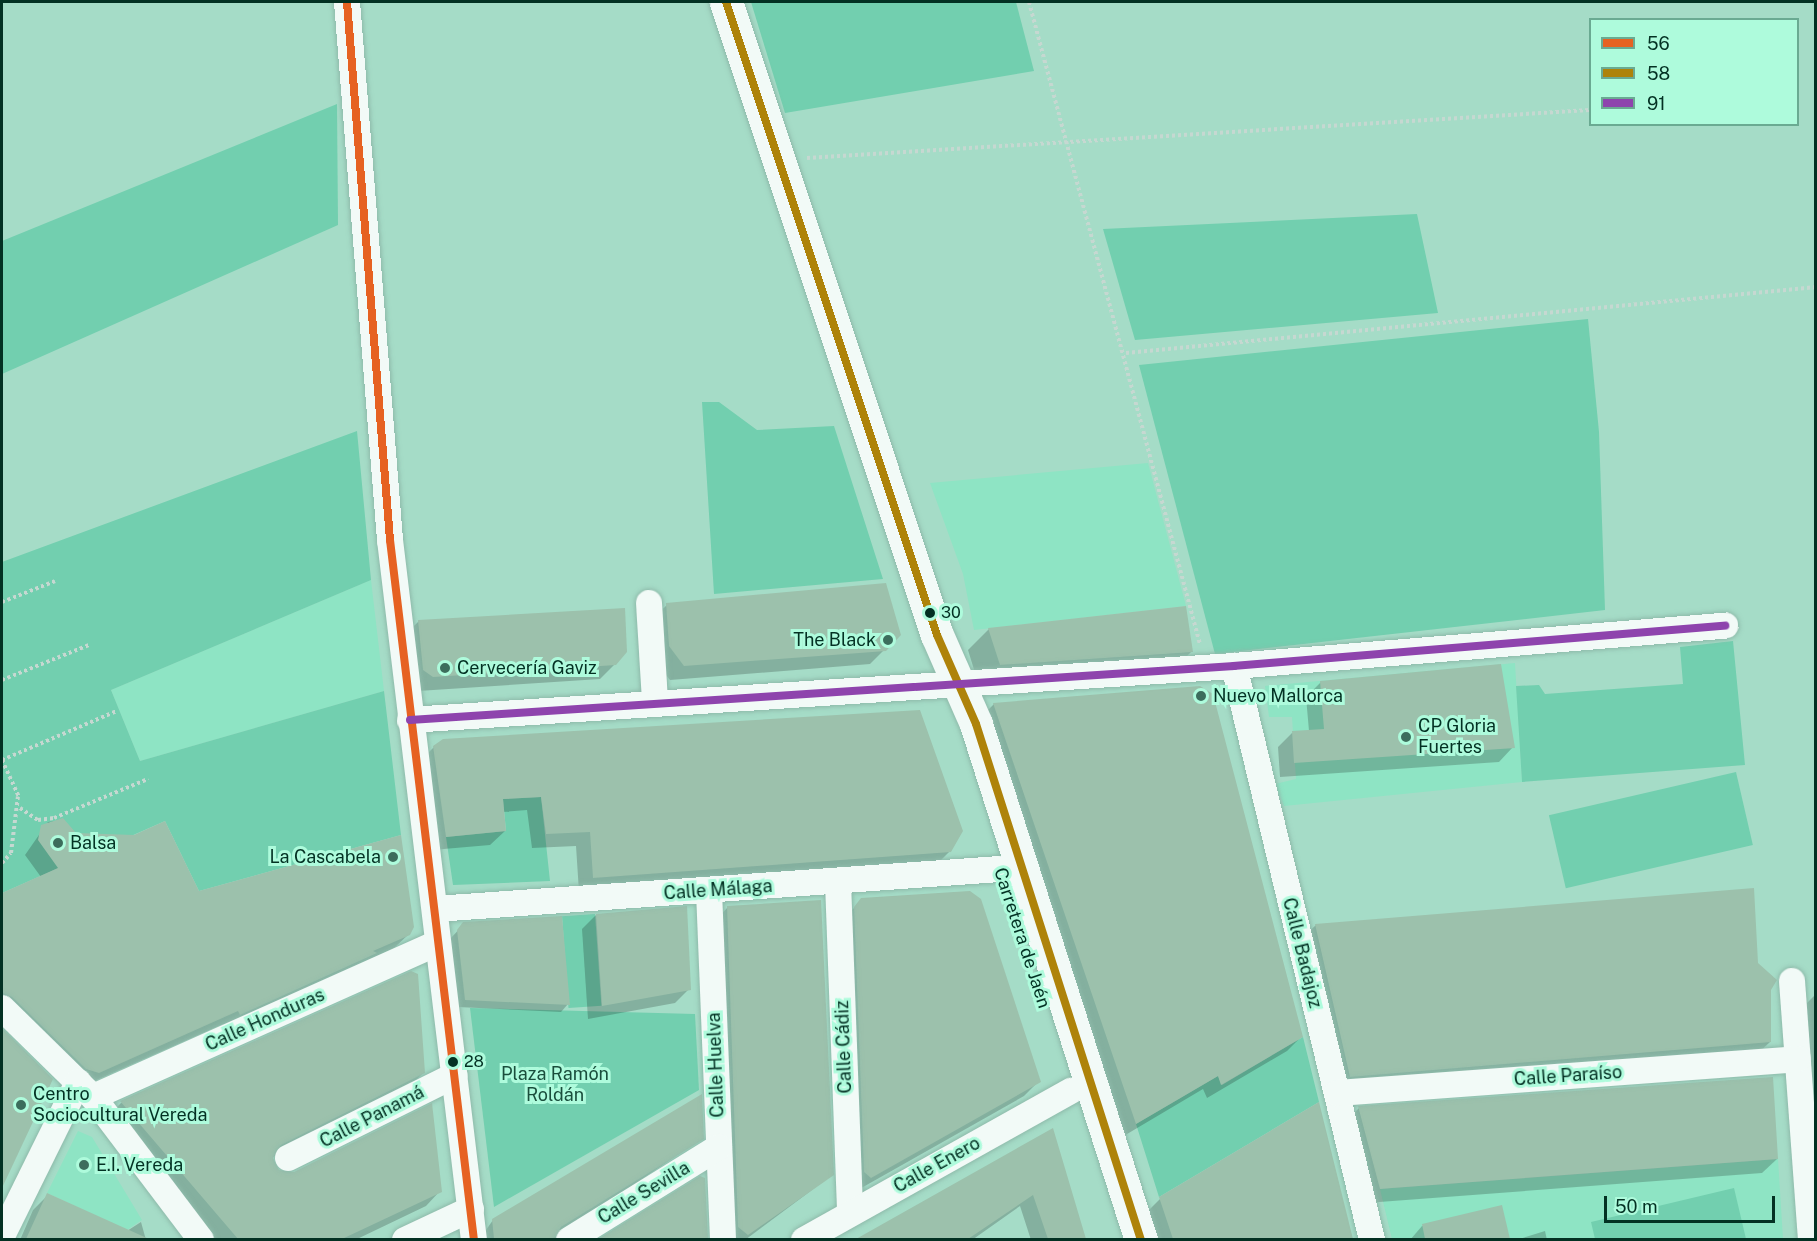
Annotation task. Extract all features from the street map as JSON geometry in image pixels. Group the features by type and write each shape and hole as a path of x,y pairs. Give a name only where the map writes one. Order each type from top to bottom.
{"main road":[{"name":"Carretera de Jaén","path":"726,2 937,635 1000,869 1119,1239"},
{"name":"Carretera de Jaén","path":"950,682 1141,1239"}],"street":[{"path":"347,2 382,458 411,720 436,909 436,943 455,1075 474,1239"},
{"path":"649,603 655,701"},
{"path":"411,720 655,701 1234,666 1725,626"},
{"name":"Calle Badajoz","path":"1234,666 1372,1239"},
{"name":"Calle Málaga","path":"436,909 1000,869"},
{"name":"Calle Cádiz","path":"838,882 850,1212"},
{"name":"Calle Huelva","path":"709,891 723,1239"},
{"name":"Calle Honduras","path":"85,1089 436,943"},
{"path":"1792,981 1811,1239"},
{"path":"2,1008 85,1089 192,1234"},
{"name":"Calle Paraíso","path":"1337,1093 1798,1059"},
{"name":"Calle Panamá","path":"288,1158 455,1075"},
{"path":"2,1236 85,1089"},
{"name":"Calle Enero","path":"804,1239 1071,1091"},
{"name":"Calle Sevilla","path":"569,1239 719,1147"},
{"path":"405,1239 471,1209"}],"path":[{"path":"1029,2 1126,353 1206,668"},
{"path":"779,160 1589,110"},
{"path":"1126,353 1815,287"},
{"path":"2,602 55,581"},
{"path":"2,680 89,645"},
{"path":"2,863 11,853 20,808 18,796 2,760 117,711"},
{"path":"20,808 38,820 54,818 148,779"}],"shaded area":[{"path":"1148,463 1186,606 974,630 963,574 930,483"},
{"path":"371,580 384,691 140,761 111,690"},
{"name":"CP Gloria Fuertes","path":"1515,663 1522,782 1284,806 1275,784 1296,779 1292,717 1269,717 1265,686"},
{"name":"E.I. Vereda","path":"78,1131 92,1137 142,1220 127,1230 47,1193"},
{"path":"1778,1159 1783,1239 1392,1239 1380,1189"}],"green space":[{"path":"751,2 1016,2 1034,71 785,113"},
{"path":"337,104 338,225 2,374 2,241"},
{"path":"1417,214 1438,313 1135,340 1103,229"},
{"path":"1588,319 1599,432 1605,610 1215,654 1139,365"},
{"path":"702,402 719,402 757,430 834,426 883,579 714,594"},
{"path":"357,431 371,580 111,690 140,761 384,691 401,835 199,891 165,821 2,893 2,562"},
{"path":"1733,641 1745,765 1522,782 1516,686 1539,685 1545,694 1683,684 1680,647"},
{"path":"1736,772 1753,845 1566,888 1549,815"},
{"path":"541,797 550,881 453,885 446,837 506,831 503,799"},
{"path":"595,914 601,1006 568,1008 562,916"},
{"name":"Plaza Ramón Roldán","path":"470,1008 695,1014 699,1090 494,1207"},
{"path":"1303,1037 1319,1102 1159,1197 1136,1124 1218,1076 1222,1085"},
{"path":"1734,1188 1746,1239 1595,1239 1591,1222"}],"building":[{"path":"886,583 901,635 886,651 684,666 669,646 666,603"},
{"path":"1186,606 1193,652 1000,665 988,628"},
{"path":"625,608 627,652 616,665 433,677 423,670 418,620"},
{"path":"1501,664 1515,748 1294,763 1292,731 1324,729 1320,681"},
{"path":"1200,686 1213,694 1303,1037 1221,1085 1218,1076 1136,1124 993,703"},
{"path":"920,710 963,831 951,852 593,878 590,832 546,834 541,797 503,799 506,831 446,837 433,746 443,739"},
{"path":"63,818 76,833 134,835 165,821 199,891 401,835 414,927 410,935 373,951 377,953 240,1015 238,1011 99,1073 86,1069 12,997 2,993 2,893 58,868 38,840 41,825"},
{"path":"1754,888 1758,963 1777,980 1771,990 1771,1042 1350,1077 1315,924"},
{"path":"970,891 981,899 1041,1082 871,1178 864,1172 854,907 861,898"},
{"path":"821,900 834,1175 748,1235 738,1227 727,906"},
{"path":"687,906 691,990 602,1006 596,914"},
{"path":"562,916 570,1005 465,1000 457,930 463,922"},
{"path":"411,971 418,974 425,1073 281,1145 273,1158 279,1170 294,1172 432,1103 442,1192 342,1239 238,1239 120,1101"},
{"name":"Centro Sociocultural Vereda","path":"2,1028 53,1079 2,1188"},
{"path":"1773,1077 1778,1159 1380,1189 1358,1106"},
{"path":"702,1094 704,1139 561,1227 554,1239 494,1239 492,1219"},
{"path":"1319,1102 1353,1239 1173,1239 1159,1197"},
{"path":"1053,1128 1086,1239 1048,1239 1033,1195 968,1239 856,1239"},
{"path":"700,1176 705,1178 708,1239 598,1239"},
{"path":"47,1193 149,1239 26,1239"},
{"path":"1502,1205 1510,1239 1425,1239 1422,1224"}],"transit line":[{"name":"56","path":"347,2 390,540 474,1240"},
{"name":"58","path":"726,2 937,635 976,724 1141,1240"},
{"name":"91","path":"410,720 1234,666 1725,626"}],"place":[{"name":"30","path":"930,613"},
{"name":"The Black","path":"888,640"},
{"name":"Cervecería Gaviz","path":"445,668"},
{"name":"Nuevo Mallorca","path":"1201,696"},
{"name":"CP Gloria Fuertes","path":"1406,737"},
{"name":"Balsa","path":"58,843"},
{"name":"La Cascabela","path":"393,857"},
{"name":"28","path":"453,1062"},
{"name":"Centro Sociocultural Vereda","path":"21,1105"},
{"name":"E.I. Vereda","path":"84,1165"}]}
